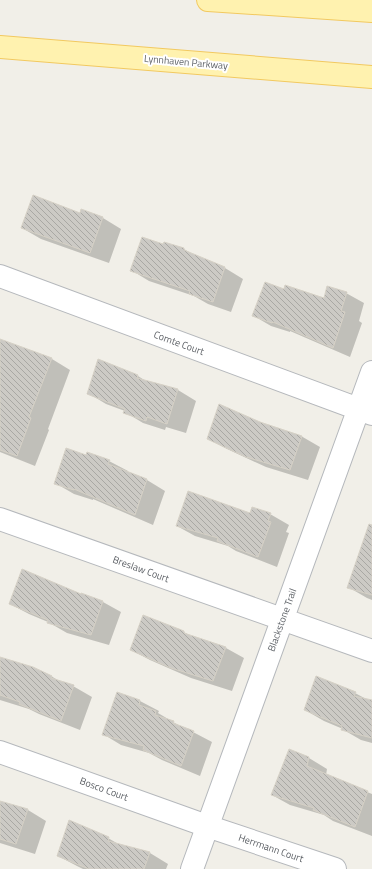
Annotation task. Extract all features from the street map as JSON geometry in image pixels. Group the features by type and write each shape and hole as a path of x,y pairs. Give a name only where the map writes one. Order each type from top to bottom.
{"main road":[{"path":"208,0 372,11"},
{"name":"Lynnhaven Parkway","path":"0,47 372,76"}],"street":[{"name":"Comte Court","path":"0,276 365,411"},
{"name":"Blackstone Trail","path":"192,869 282,620 365,411 372,372"},
{"name":"Breslaw Court","path":"0,519 372,651"},
{"name":"Bosco Court","path":"0,752 207,826"},
{"name":"Herrmann Court","path":"207,826 334,869"}],"building":[{"path":"33,195 80,213 81,209 103,217 90,253 21,228"},
{"path":"142,237 163,244 164,242 184,248 184,250 225,267 213,302 189,294 190,291 130,271"},
{"path":"265,282 284,289 285,285 324,298 327,286 347,292 341,311 345,312 333,348 273,322 272,323 252,316"},
{"path":"0,339 52,358 29,417 31,418 17,456 0,450"},
{"path":"98,359 138,375 137,378 178,389 167,424 147,417 146,421 123,413 125,409 87,394"},
{"path":"219,404 260,422 302,436 290,470 246,457 207,439"},
{"path":"66,448 86,455 87,452 110,460 108,464 147,479 135,515 74,489 54,484"},
{"path":"188,491 250,513 252,507 271,513 268,521 271,522 258,557 217,541 218,538 176,526"},
{"path":"369,524 372,525 372,595 347,588"},
{"path":"22,569 81,594 103,601 91,635 47,623 48,620 9,604"},
{"path":"143,615 184,631 184,633 226,647 213,681 171,668 130,650"},
{"path":"0,657 33,667 52,676 51,678 74,685 61,721 19,704 20,702 0,695"},
{"path":"316,676 356,692 354,696 372,700 372,738 341,730 342,726 304,710"},
{"path":"117,692 140,700 139,705 156,711 155,715 174,721 173,723 194,731 181,766 143,750 144,746 102,735"},
{"path":"289,749 309,757 307,766 368,791 355,827 313,810 314,808 271,795"},
{"path":"0,801 28,809 16,844 0,839"},
{"path":"69,820 109,837 108,841 150,852 144,869 89,869 57,856"}]}
